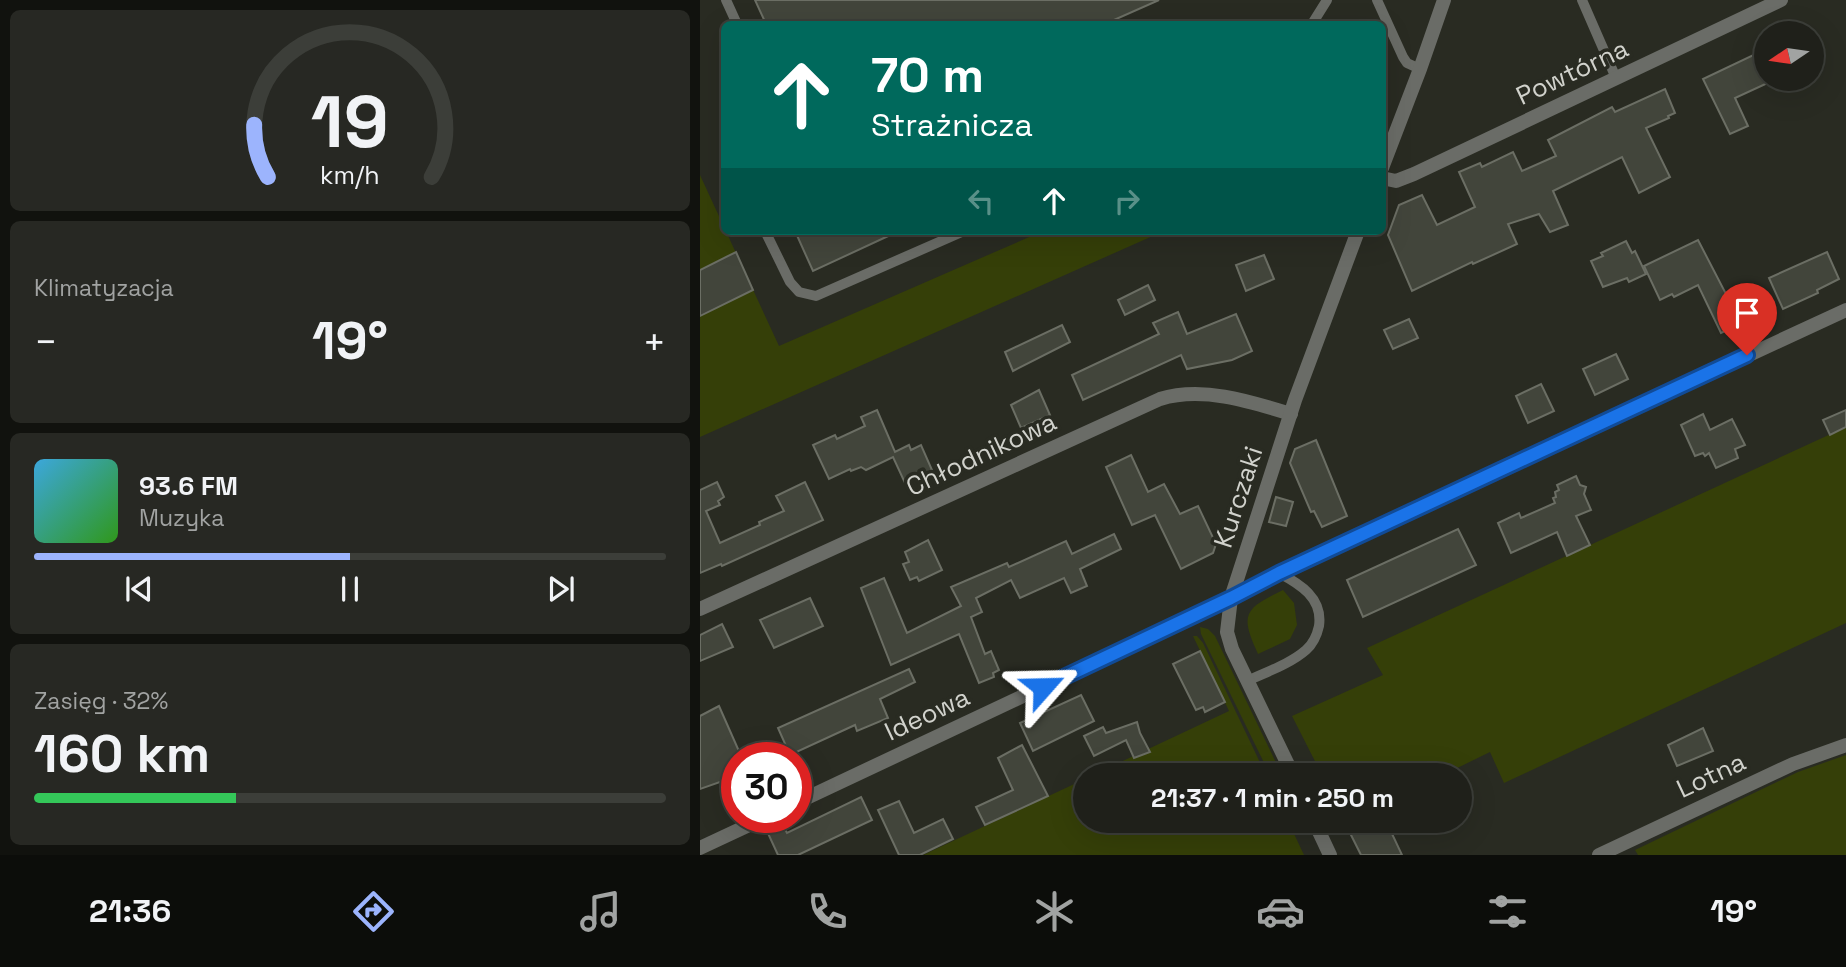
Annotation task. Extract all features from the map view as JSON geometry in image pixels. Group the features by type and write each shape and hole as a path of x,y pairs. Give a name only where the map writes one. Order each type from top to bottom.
{"street":[{"path":"1386,158 1444,0"},
{"name":"Powtórna","path":"1386,179 1402,179 1781,0"},
{"name":"Kurczaki","path":"1287,763 1229,640 1227,621 1231,598 1291,414 1357,235"},
{"path":"1231,598 1279,573 1846,310"},
{"name":"Chłodnikowa","path":"700,609 1178,394 1210,394 1291,414"},
{"name":"Ideowa","path":"812,795 1231,598"},
{"name":"Lotna","path":"1599,855 1793,764 1846,745"},
{"path":"700,848 732,833"},
{"path":"1320,833 1330,855"}],"lane":[{"path":"726,0 736,21"},
{"path":"1314,21 1327,0"},
{"path":"1377,0 1403,57 1407,63 1420,69"},
{"path":"1582,0 1616,78"},
{"path":"767,235 790,282 799,292 816,296 955,235"},
{"path":"1247,681 1297,656 1308,648 1318,631 1319,611 1314,601 1299,584 1279,573"}],"green space":[{"path":"700,175 721,220 721,235 728,235 779,346 1034,235 1155,235 700,437"},
{"path":"1846,427 1846,623 1504,783 1490,752 1468,763 1316,763 1292,716 1383,675 1367,648"},
{"path":"1283,590 1294,603 1297,625 1290,639 1258,654 1249,629 1249,614 1260,602"},
{"path":"1200,627 1208,629 1215,636 1276,763 1264,763"},
{"path":"1193,636 1197,636 1203,643 1260,763 1118,763 1229,711"},
{"path":"1846,755 1846,855 1638,855 1635,850 1798,772"},
{"path":"1073,785 1073,833 1294,833 1304,855 923,855"}],"building":[{"path":"755,0 1159,0 1112,21 765,21"},
{"path":"1754,55 1754,89 1735,98 1748,126 1730,134 1703,79"},
{"path":"1665,89 1675,113 1646,128 1670,177 1639,193 1622,157 1553,191 1568,225 1550,232 1539,214 1508,224 1517,244 1412,291 1388,235 1399,205 1422,195 1437,225 1475,207 1459,172 1480,163 1482,167 1513,152 1522,171 1556,156 1548,140 1612,107 1615,112"},
{"path":"797,235 890,235 813,271"},
{"path":"1698,240 1727,296 1739,290 1752,319 1721,333 1698,285 1674,297 1672,294 1660,300 1644,266"},
{"path":"1626,241 1632,253 1635,251 1646,274 1629,282 1627,278 1603,287 1591,261"},
{"path":"736,252 753,290 700,316 700,270"},
{"path":"1827,252 1839,279 1817,290 1818,293 1783,309 1769,278"},
{"path":"1264,255 1274,279 1246,291 1236,265"},
{"path":"1148,285 1155,300 1125,315 1118,300"},
{"path":"1178,312 1187,334 1236,314 1252,351 1232,360 1187,369 1181,355 1083,400 1072,375 1159,334 1153,323"},
{"path":"1409,319 1418,338 1393,349 1384,330"},
{"path":"1062,325 1070,342 1013,371 1005,352"},
{"path":"1616,354 1628,379 1595,395 1583,369"},
{"path":"1541,384 1554,411 1528,423 1516,396"},
{"path":"1039,390 1050,415 1021,428 1011,405"},
{"path":"877,410 895,452 909,445 911,450 921,445 932,470 905,483 893,457 866,470 861,467 851,471 850,469 829,479 813,445 835,435 837,439 865,426 861,417"},
{"path":"1846,410 1846,427 1830,435 1823,420"},
{"path":"1703,414 1710,430 1732,419 1745,445 1735,449 1738,458 1716,468 1709,453 1695,456 1681,425"},
{"path":"1316,440 1347,516 1322,527 1314,511 1311,512 1290,463 1295,449"},
{"path":"1131,455 1148,492 1164,484 1180,514 1198,506 1216,544 1213,553 1181,569 1155,515 1132,525 1106,467"},
{"path":"1576,476 1580,485 1586,487 1584,494 1591,510 1576,516 1590,545 1567,556 1557,532 1511,553 1498,523 1519,513 1521,518 1555,503 1553,498 1559,490 1557,485"},
{"path":"717,482 724,497 718,501 720,505 706,511 720,543 784,511 776,496 805,482 823,520 722,566 721,564 700,573 700,490"},
{"path":"1276,497 1293,502 1286,526 1269,522"},
{"path":"1458,529 1476,565 1363,617 1347,580"},
{"path":"1114,534 1121,549 1080,569 1087,586 1071,593 1064,578 1020,598 1011,580 976,598 982,612 971,617 985,654 991,651 999,670 993,673 994,677 979,683 959,634 891,665 861,588 884,578 907,633 961,606 951,587 1007,563 1009,567 1066,541 1072,554"},
{"path":"928,540 942,570 919,581 917,577 910,580 903,564 909,562 905,552"},
{"path":"810,598 823,626 774,648 760,620"},
{"path":"722,624 733,647 700,661 700,635"},
{"path":"1200,651 1225,702 1205,712 1203,707 1196,710 1173,664"},
{"path":"909,669 915,682 880,699 888,718 857,731 855,725 812,745 812,742 784,742 778,728"},
{"path":"1081,695 1094,721 1033,751 1020,723"},
{"path":"719,706 735,742 721,742 721,782 700,789 700,716"},
{"path":"1137,722 1150,752 1134,758 1126,740 1094,756 1084,736 1103,727 1106,733"},
{"path":"1703,728 1713,751 1677,766 1668,745"},
{"path":"1022,745 1048,796 985,825 976,807 1013,790 998,758"},
{"path":"861,797 872,820 798,855 778,855 768,833 812,833 812,821"},
{"path":"899,801 914,833 943,819 953,839 920,855 899,855 878,810"},
{"path":"1350,833 1392,833 1402,855 1361,855"}],"route":[{"path":"1043,687 1279,573 1747,355"}]}
